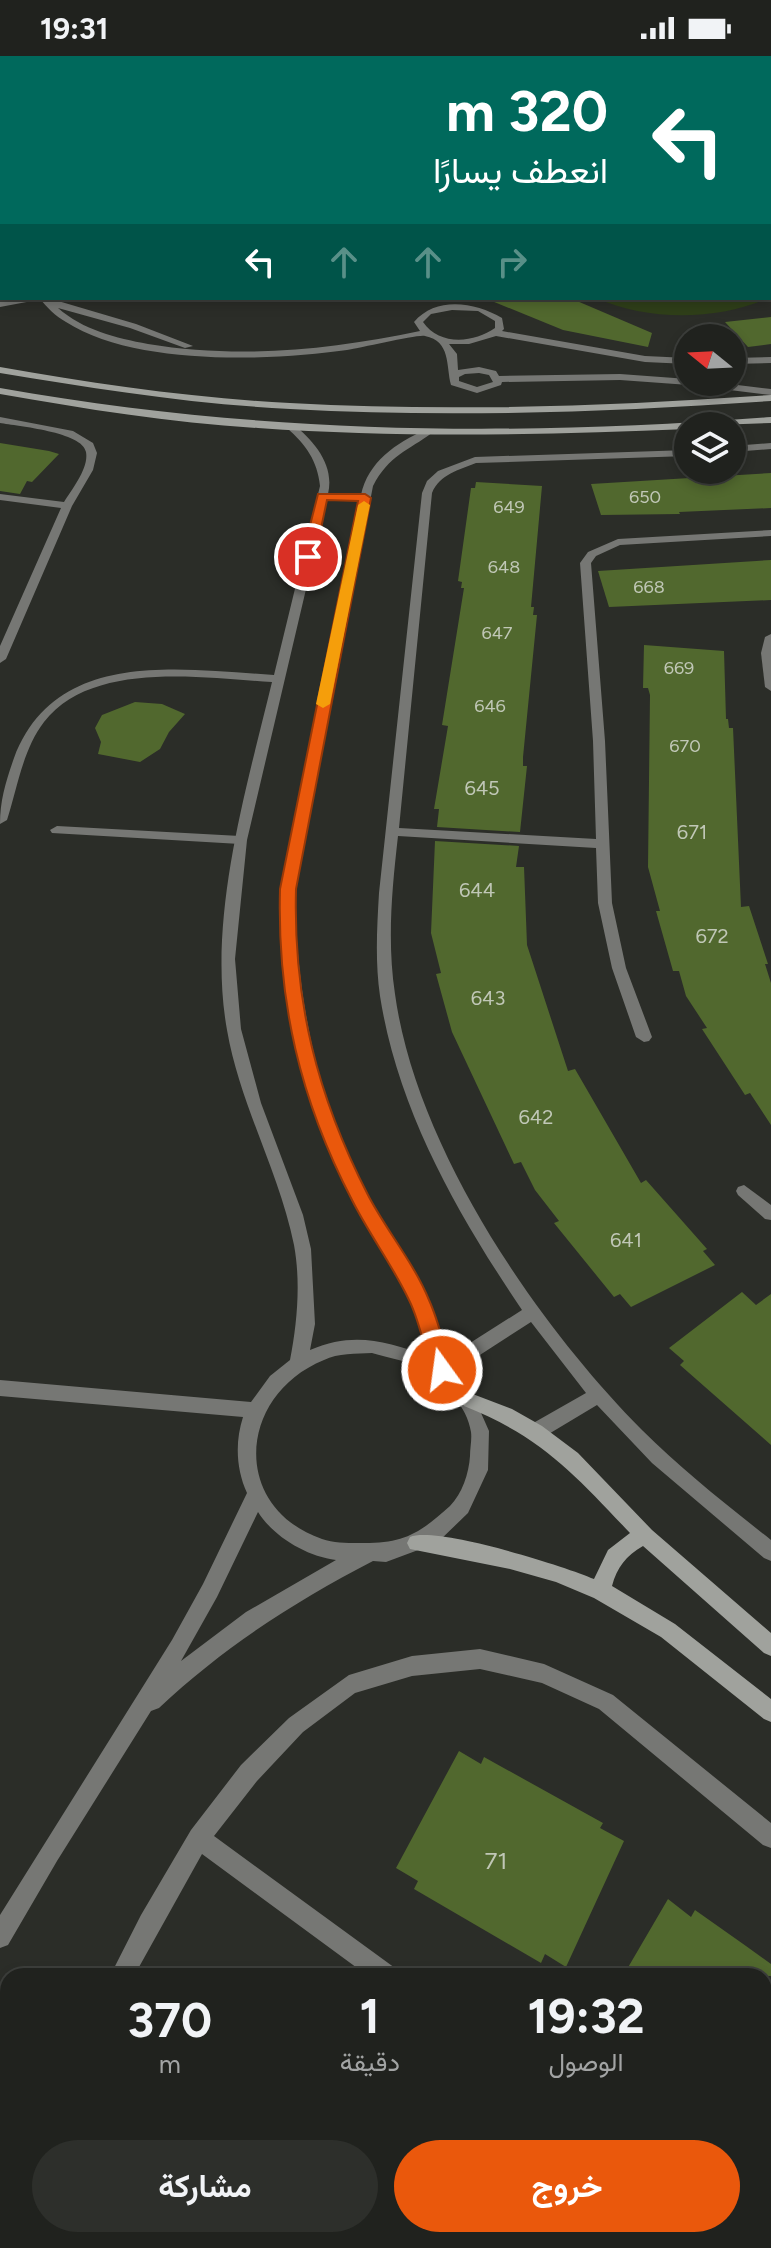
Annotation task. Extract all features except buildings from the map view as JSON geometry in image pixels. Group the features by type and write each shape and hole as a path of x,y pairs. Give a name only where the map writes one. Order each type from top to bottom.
{"street":[{"path":"0,304 36,300"},
{"path":"46,300 61,315 88,330 124,342 211,355 250,357 329,352 425,333 442,340 465,341 496,333 500,329 499,320 480,309 452,307 428,312 421,317 418,322 425,333"},
{"path":"48,300 133,326 211,355"},
{"path":"420,300 421,317"},
{"path":"474,300 480,309"},
{"path":"496,333 632,357 674,360"},
{"path":"485,338 483,355 496,376"},
{"path":"442,340 452,354 458,385 477,390 490,388 496,376"},
{"path":"746,361 771,360"},
{"path":"454,376 471,369 496,376 674,380"},
{"path":"0,370 136,392 249,403 464,411 683,405 771,395"},
{"path":"0,391 122,410 290,426 428,432 603,431 674,427"},
{"path":"746,391 771,395"},
{"path":"122,410 139,402 136,392"},
{"path":"683,405 690,396"},
{"path":"239,423 237,412 249,403"},
{"path":"0,420 60,430 79,437 89,445 92,459 67,506 0,659"},
{"path":"746,422 771,420"},
{"path":"290,426 314,448 325,473 280,679 240,840 228,959 234,1029 253,1103 295,1215 303,1249 306,1324 298,1363"},
{"path":"428,432 410,440 382,461 373,473 365,498 296,838 288,889 287,944 293,1002 306,1064 328,1130 360,1198 420,1300 442,1370"},
{"path":"746,448 771,446"},
{"path":"674,453 495,458 456,466 431,483 427,493 392,832 384,941 387,996 405,1070 424,1126 463,1203 534,1311 599,1395 693,1488 771,1552"},
{"path":"0,497 67,506"},
{"path":"322,497 365,498"},
{"path":"644,1037 619,968 605,903 598,726 585,563 592,554 618,542 771,533"},
{"path":"771,637 767,645 771,687"},
{"path":"0,820 30,737 41,717 62,699 90,685 123,677 157,674 280,679"},
{"path":"57,830 240,840"},
{"path":"392,832 602,844"},
{"path":"744,1191 771,1214"},
{"path":"442,1370 534,1311"},
{"path":"372,1346 397,1349 442,1370 470,1401 480,1426 483,1453 478,1480 465,1505 444,1527 417,1543 392,1552 366,1555 331,1551 300,1539 274,1520 256,1495 246,1466 246,1438 255,1410 266,1392 298,1363 334,1350 372,1346"},
{"path":"0,1388 255,1410"},
{"path":"535,1432 599,1395"},
{"path":"470,1401 506,1415 571,1459 645,1536 771,1646"},
{"path":"0,1937 41,1863 134,1719 203,1604 256,1495"},
{"path":"601,1591 609,1562 630,1541 645,1536"},
{"path":"417,1543 510,1559 601,1591 679,1639 771,1712"},
{"path":"134,1719 176,1677 233,1631 316,1579 366,1555"},
{"path":"126,1968 199,1838 249,1773 296,1725 349,1685 412,1666 480,1659 544,1674 606,1702 771,1837"},
{"path":"199,1838 376,1968"}],"green space":[{"path":"601,300 763,300 727,311 682,315 616,306"}],"slow traffic":[{"path":"323,704 364,505"}],"route":[{"path":"308,557 322,497 365,498 288,889 287,944 293,1002 306,1064 328,1130 360,1198 420,1300 442,1370"}]}
